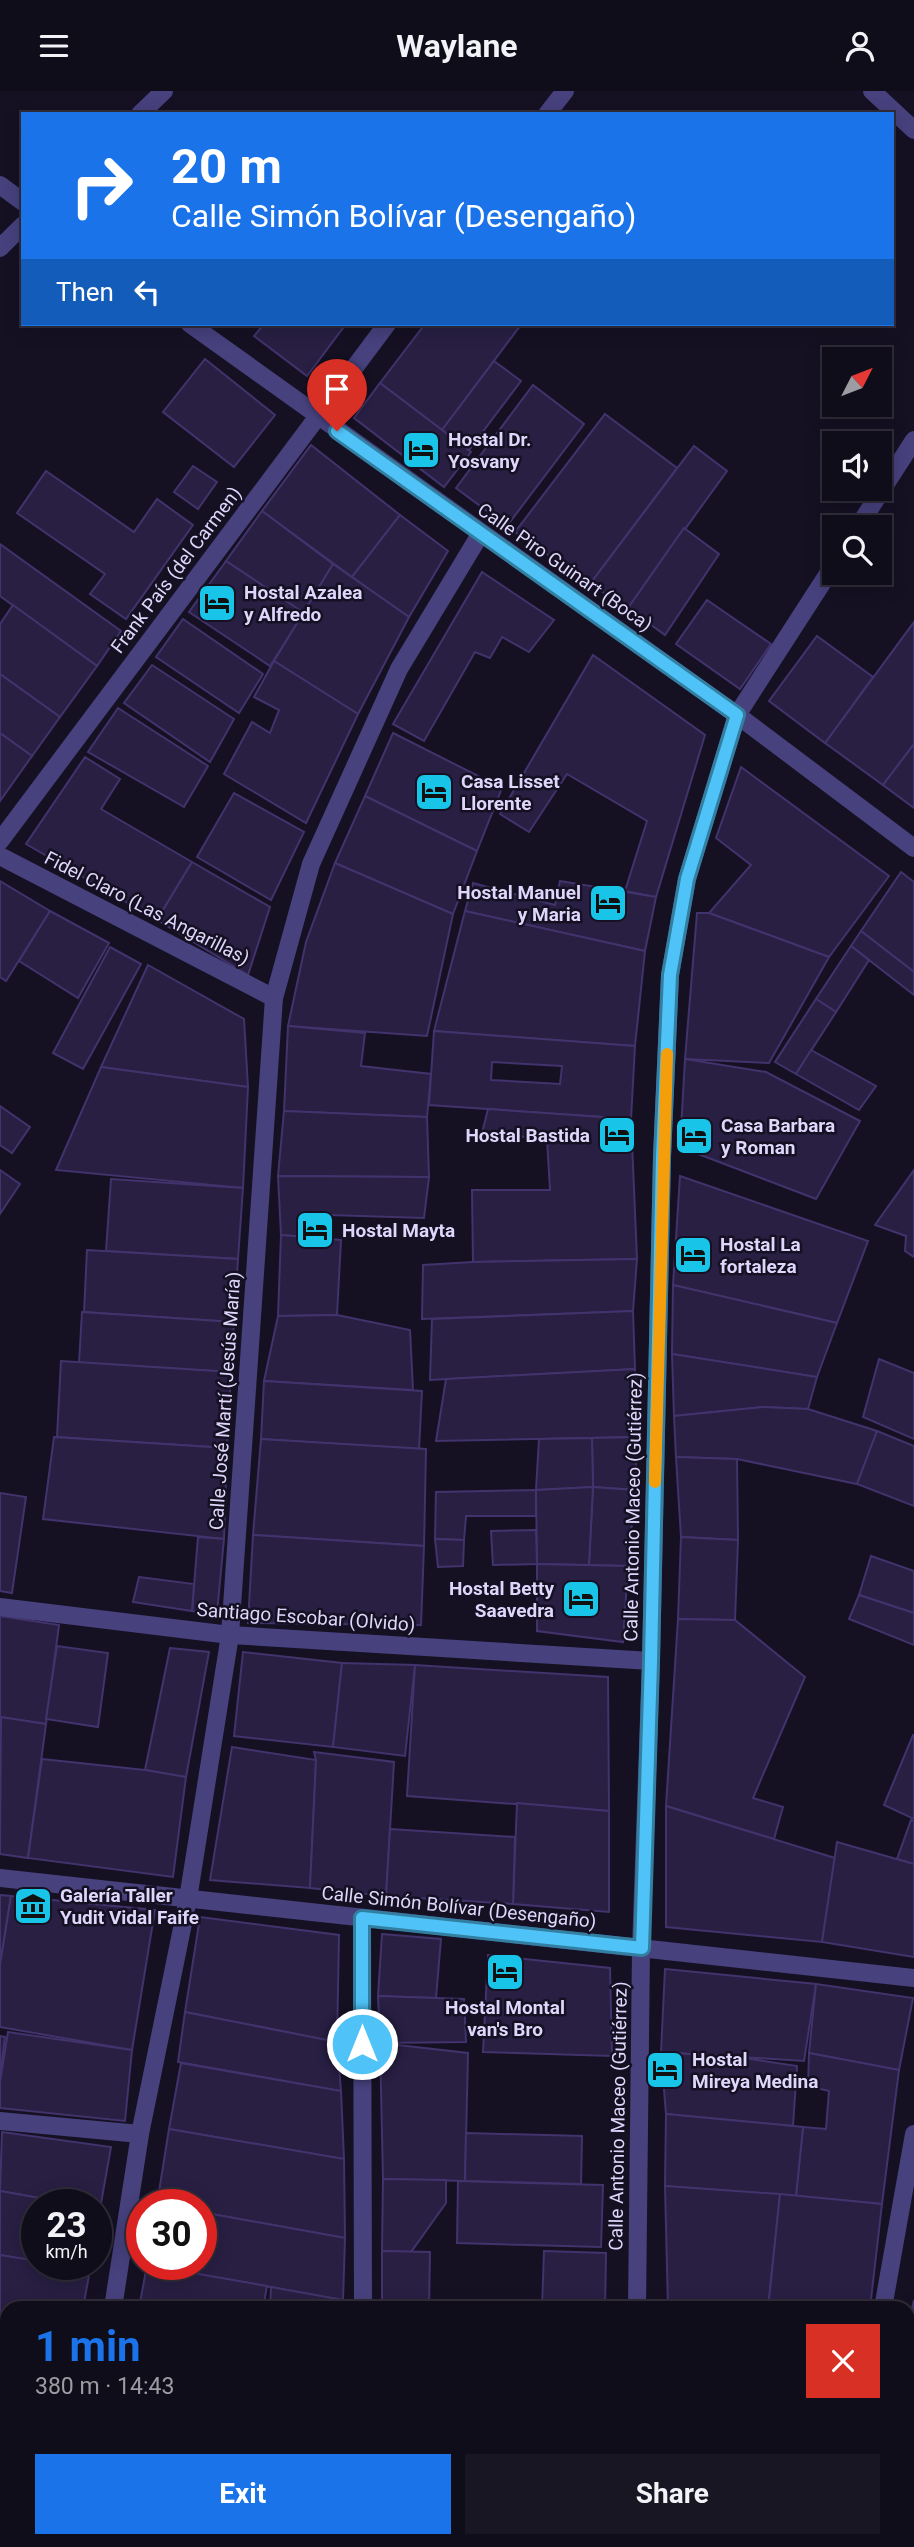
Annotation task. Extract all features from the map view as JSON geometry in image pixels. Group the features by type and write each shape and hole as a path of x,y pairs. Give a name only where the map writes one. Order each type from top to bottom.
{"street":[{"path":"142,112 164,91"},
{"path":"549,112 565,91"},
{"path":"873,91 914,130"},
{"path":"0,185 21,201"},
{"path":"0,248 21,227"},
{"name":"Calle Piro Guinart (Boca)","path":"193,326 737,715 914,848"},
{"name":"Frank País (del Carmen)","path":"0,841 385,326"},
{"path":"866,515 914,440"},
{"name":"Calle José Martí (Jesús María)","path":"114,2301 140,2134 188,1899 230,1635 274,998 311,864 399,669 481,533"},
{"name":"Calle Antonio Maceo (Gutiérrez)","path":"637,2301 642,1948 662,1157 670,975 687,879 737,715 822,583"},
{"name":"Fidel Claro (Las Angarillas)","path":"0,856 274,998"},
{"name":"Santiago Escobar (Olvido)","path":"0,1607 230,1635 651,1661"},
{"name":"Calle Simón Bolívar (Desengaño)","path":"0,1878 914,1978"},
{"path":"362,1918 363,2301"},
{"path":"0,2121 140,2134"},
{"path":"884,2301 914,2134"}],"building":[{"path":"262,326 344,326 307,376 254,336"},
{"path":"423,326 520,326 442,430 380,383"},
{"path":"205,359 275,415 234,467 163,412"},
{"path":"494,361 521,381 469,450 442,430"},
{"path":"380,383 471,452 444,487 354,418"},
{"path":"533,385 584,424 507,526 456,488"},
{"path":"605,414 677,468 590,584 515,532"},
{"path":"311,445 400,515 352,577 262,511"},
{"path":"694,446 727,471 628,608 590,584"},
{"path":"193,466 217,482 198,509 174,492"},
{"path":"46,471 134,532 157,499 193,525 126,619 90,594 105,574 17,513"},
{"path":"262,511 333,564 304,613 226,561"},
{"path":"400,515 448,551 409,617 352,577"},
{"path":"684,528 719,554 665,635 628,608"},
{"path":"0,544 121,631 97,666 0,596"},
{"path":"226,561 304,613 270,666 189,612"},
{"path":"333,564 409,617 358,714 274,661"},
{"path":"482,572 554,620 529,652 502,637 490,658 475,652 424,741 393,724"},
{"path":"707,600 771,644 740,689 676,644"},
{"path":"13,605 97,666 60,717 0,674 0,624"},
{"path":"183,619 263,674 239,713 156,657"},
{"path":"914,622 914,744 883,785 825,743"},
{"path":"817,636 873,677 825,743 769,701"},
{"path":"593,655 705,735 656,897 625,891 647,821 567,774 529,832 500,814"},
{"path":"274,661 358,714 306,823 224,774 252,722 270,733 279,710 254,697"},
{"path":"152,665 234,719 210,762 124,703"},
{"path":"0,674 60,717 32,756 0,733"},
{"path":"118,708 208,766 184,807 88,752"},
{"path":"0,733 32,756 0,801"},
{"name":"Casa Lisset Llorente","path":"393,733 502,788 477,851 365,796"},
{"path":"914,744 914,808 883,785"},
{"path":"85,757 120,779 101,809 192,862 157,920 26,844"},
{"path":"741,767 889,876 829,957 709,913 751,865 716,838"},
{"path":"234,793 304,832 271,900 197,857"},
{"path":"365,796 477,851 453,914 335,863"},
{"path":"192,862 270,907 248,975 157,920"},
{"path":"335,863 453,914 427,1036 288,1026 306,942"},
{"path":"901,872 914,882 914,972 861,931"},
{"path":"0,881 50,911 6,981 0,977"},
{"path":"560,881 656,897 645,951 465,911 473,883 555,905"},
{"path":"50,911 109,943 78,998 19,961"},
{"path":"465,911 645,951 635,1046 434,1031"},
{"path":"697,913 709,913 829,957 769,1063 685,1059"},
{"path":"861,931 914,972 914,995 851,946"},
{"path":"851,946 869,960 836,1012 816,999"},
{"path":"110,947 141,964 83,1069 53,1053"},
{"path":"148,965 244,1019 248,1087 101,1067"},
{"path":"816,999 836,1012 796,1074 775,1062"},
{"path":"288,1026 365,1033 361,1066 431,1074 427,1117 284,1111"},
{"path":"434,1031 635,1046 631,1119 429,1105","holes":["492,1062 562,1066 560,1084 491,1080"]},
{"path":"811,1050 876,1086 859,1110 796,1074"},
{"path":"685,1059 766,1072 860,1121 816,1199 680,1147"},
{"path":"101,1067 248,1087 243,1188 56,1170"},
{"path":"0,1106 30,1127 12,1153 0,1145"},
{"path":"488,1109 631,1119 637,1259 473,1262 472,1190 550,1190 547,1139 482,1133"},
{"path":"284,1111 427,1117 429,1177 278,1176"},
{"path":"0,1170 20,1184 0,1214"},
{"path":"914,1170 914,1257 905,1251 906,1236 875,1225"},
{"path":"278,1176 429,1177 424,1218 329,1215 322,1238 281,1235"},
{"path":"680,1176 868,1241 837,1323 673,1285"},
{"path":"111,1179 243,1188 238,1259 106,1251"},
{"path":"281,1235 341,1240 337,1315 278,1316"},
{"path":"87,1250 238,1259 234,1322 84,1312"},
{"path":"637,1259 633,1311 422,1319 423,1265"},
{"path":"673,1285 837,1323 817,1377 672,1354"},
{"path":"633,1311 635,1369 430,1380 432,1319"},
{"path":"82,1312 234,1322 231,1372 79,1363"},
{"path":"337,1315 410,1330 413,1390 264,1381 278,1316"},
{"path":"672,1354 817,1377 808,1409 763,1407 674,1416"},
{"path":"879,1359 914,1373 914,1439 863,1417"},
{"path":"61,1361 231,1372 227,1448 57,1437"},
{"path":"635,1369 637,1437 436,1441 446,1379"},
{"path":"264,1381 422,1391 419,1449 261,1439"},
{"path":"763,1407 808,1409 877,1431 857,1484 737,1459 676,1457 674,1416"},
{"path":"877,1431 914,1446 914,1506 857,1484"},
{"path":"54,1437 227,1448 224,1539 43,1519"},
{"path":"637,1437 635,1490 593,1487 592,1438"},
{"path":"592,1438 593,1487 536,1490 539,1439"},
{"path":"261,1439 426,1449 424,1546 253,1535"},
{"path":"676,1457 737,1459 738,1540 681,1537"},
{"path":"593,1487 635,1490 628,1566 589,1565"},
{"path":"593,1487 589,1565 537,1564 536,1490"},
{"path":"536,1490 536,1516 466,1516 464,1540 435,1539 436,1492"},
{"path":"0,1493 26,1497 12,1593 0,1591"},
{"path":"536,1530 537,1564 493,1565 491,1531"},
{"path":"253,1535 424,1546 421,1625 248,1623"},
{"path":"198,1537 224,1539 217,1613 192,1611"},
{"path":"681,1537 738,1540 735,1620 678,1619"},
{"path":"435,1539 464,1540 463,1566 438,1567"},
{"path":"871,1556 914,1571 914,1613 859,1595"},
{"name":"Hostal Betty Saavedra","path":"537,1564 628,1566 623,1642 537,1631"},
{"path":"139,1577 194,1584 192,1611 133,1602"},
{"path":"859,1595 914,1613 914,1645 849,1619"},
{"path":"0,1616 59,1625 46,1724 0,1717"},
{"path":"678,1619 735,1620 805,1677 753,1798 783,1807 774,1839 666,1806"},
{"path":"57,1646 108,1653 98,1727 46,1719"},
{"path":"170,1648 209,1652 186,1777 145,1770"},
{"path":"243,1652 342,1663 333,1747 234,1736"},
{"path":"342,1663 415,1665 405,1756 333,1747"},
{"path":"415,1665 608,1677 609,1811 407,1796"},
{"path":"1,1717 46,1724 28,1858 0,1854"},
{"path":"914,1735 914,1819 884,1805"},
{"path":"232,1747 316,1760 310,1888 210,1880"},
{"path":"314,1752 394,1762 386,1896 310,1888 316,1760"},
{"path":"42,1759 186,1777 173,1877 28,1858"},
{"path":"517,1803 609,1811 609,1912 513,1904"},
{"path":"666,1806 835,1858 822,1942 666,1927"},
{"path":"911,1820 914,1821 914,1864 897,1859"},
{"path":"390,1829 515,1837 513,1904 386,1896"},
{"path":"837,1842 914,1864 914,1957 822,1942"},
{"path":"0,1895 11,1896 0,1965"},
{"path":"11,1896 155,1910 132,2050 0,2027 0,1965"},
{"path":"200,1917 339,1935 337,2042 185,2012"},
{"path":"382,1934 441,1939 436,1998 378,1996"},
{"path":"488,1955 610,1968 612,2056 483,2052"},
{"path":"665,1969 816,1984 804,2061 661,2052"},
{"path":"816,1984 913,1998 899,2070 809,2053"},
{"path":"378,1996 464,1999 466,2042 380,2043"},
{"path":"185,2012 337,2042 341,2091 178,2062"},
{"path":"8,2032 132,2050 125,2121 0,2108 0,2082"},
{"path":"0,2036 5,2037 0,2077"},
{"path":"380,2043 468,2053 465,2181 383,2179"},
{"path":"661,2052 743,2058 797,2066 793,2126 666,2114"},
{"path":"809,2053 899,2070 882,2204 796,2196 803,2127 826,2129 829,2091 808,2086"},
{"path":"181,2063 341,2091 344,2159 169,2129"},
{"path":"666,2114 803,2127 796,2196 665,2186"},
{"path":"169,2129 344,2159 345,2238 217,2215 217,2189 159,2189"},
{"path":"2,2132 111,2147 104,2189 21,2189 21,2195 0,2191"},
{"path":"466,2133 582,2136 581,2184 465,2181"},
{"path":"383,2179 446,2180 446,2203 411,2252 382,2251"},
{"path":"458,2181 603,2185 601,2247 457,2243"},
{"path":"665,2186 780,2194 769,2301 668,2301"},
{"path":"0,2191 21,2195 21,2258 0,2255"},
{"path":"780,2194 882,2204 871,2301 769,2300"},
{"path":"217,2215 345,2238 343,2300 217,2278"},
{"path":"382,2251 430,2252 429,2301 382,2301"},
{"path":"544,2251 606,2253 605,2301 542,2301"},
{"path":"0,2255 21,2258 21,2280 88,2280 84,2301 0,2301"},
{"path":"217,2277 267,2286 264,2301 140,2301 144,2280 217,2280"},
{"path":"271,2287 343,2300 343,2301 270,2301"}],"slow traffic":[{"path":"655,1482 662,1157 667,1054"}],"place":[{"name":"Hostal Dr. Yosvany","path":"421,450"},
{"name":"Hostal Azalea y Alfredo","path":"217,603"},
{"name":"Casa Lisset Llorente","path":"434,792"},
{"name":"Hostal Manuel y Maria","path":"608,903"},
{"name":"Hostal Bastida","path":"617,1135"},
{"name":"Casa Barbara y Roman","path":"694,1136"},
{"name":"Hostal Mayta","path":"315,1230"},
{"name":"Hostal La fortaleza","path":"693,1255"},
{"name":"Hostal Betty Saavedra","path":"581,1599"},
{"name":"Galería Taller Yudit Vidal Faife","path":"33,1906"},
{"name":"Hostal Montal van's Bro","path":"505,1972"},
{"name":"Hostal Mireya Medina","path":"665,2070"}],"route":[{"path":"337,431 737,715 687,879 670,975 662,1157 642,1948 362,1918 362,2044"}]}
